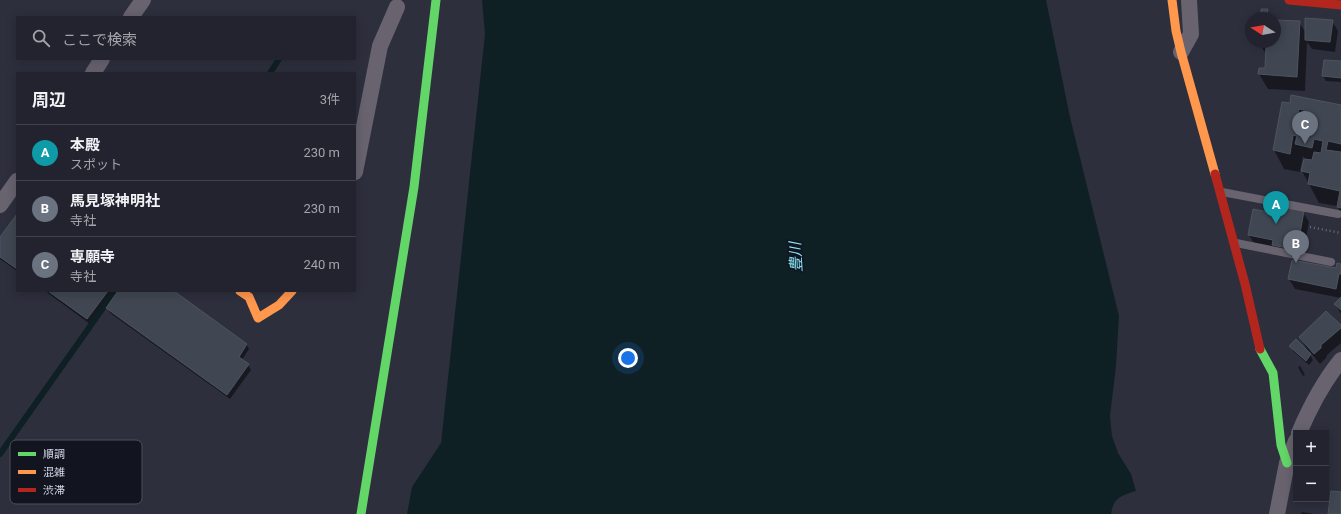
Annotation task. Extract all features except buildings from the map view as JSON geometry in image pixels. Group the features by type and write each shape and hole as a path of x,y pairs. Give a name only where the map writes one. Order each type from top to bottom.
{"street":[{"path":"132,16 143,0"},
{"path":"361,514 414,187 436,0"},
{"path":"1172,0 1176,31 1181,52 1245,284 1259,347 1273,372 1281,445 1287,463"},
{"path":"1181,52 1191,34 1189,0"},
{"path":"1288,0 1341,5"},
{"path":"356,167 380,46 397,7"},
{"path":"94,72 101,60"},
{"path":"0,205 16,182"},
{"path":"241,292 248,297 258,318 279,305 291,292"},
{"path":"1300,430 1316,396 1341,360"},
{"path":"1277,514 1287,463 1293,448"}],"lane":[{"path":"1219,191 1338,214"},
{"path":"1234,243 1331,262"}],"path":[{"path":"1310,227 1341,233"}],"water":[{"name":"豊川","path":"482,0 1046,0 1070,117 1119,316 1116,366 1110,416 1112,436 1118,453 1131,474 1136,491 1119,498 1112,508 1111,514 407,514 412,487 441,443 485,34"}],"waterway":[{"path":"271,72 278,60"},
{"path":"0,454 114,292"}],"traffic: fast":[{"path":"361,514 414,187 436,0"},
{"path":"1260,349 1273,373 1281,445 1287,463"}],"traffic: slow":[{"path":"1172,0 1176,31 1181,52 1215,174"},
{"path":"242,292 249,297 258,318 279,305 291,292"}],"traffic: jam":[{"path":"1289,0 1341,5"},
{"path":"1215,174 1245,284 1260,349"}],"place":[{"name":"専願寺","path":"1305,144"},
{"name":"本殿","path":"1276,224"},
{"name":"馬見塚神明社","path":"1296,263"}]}
